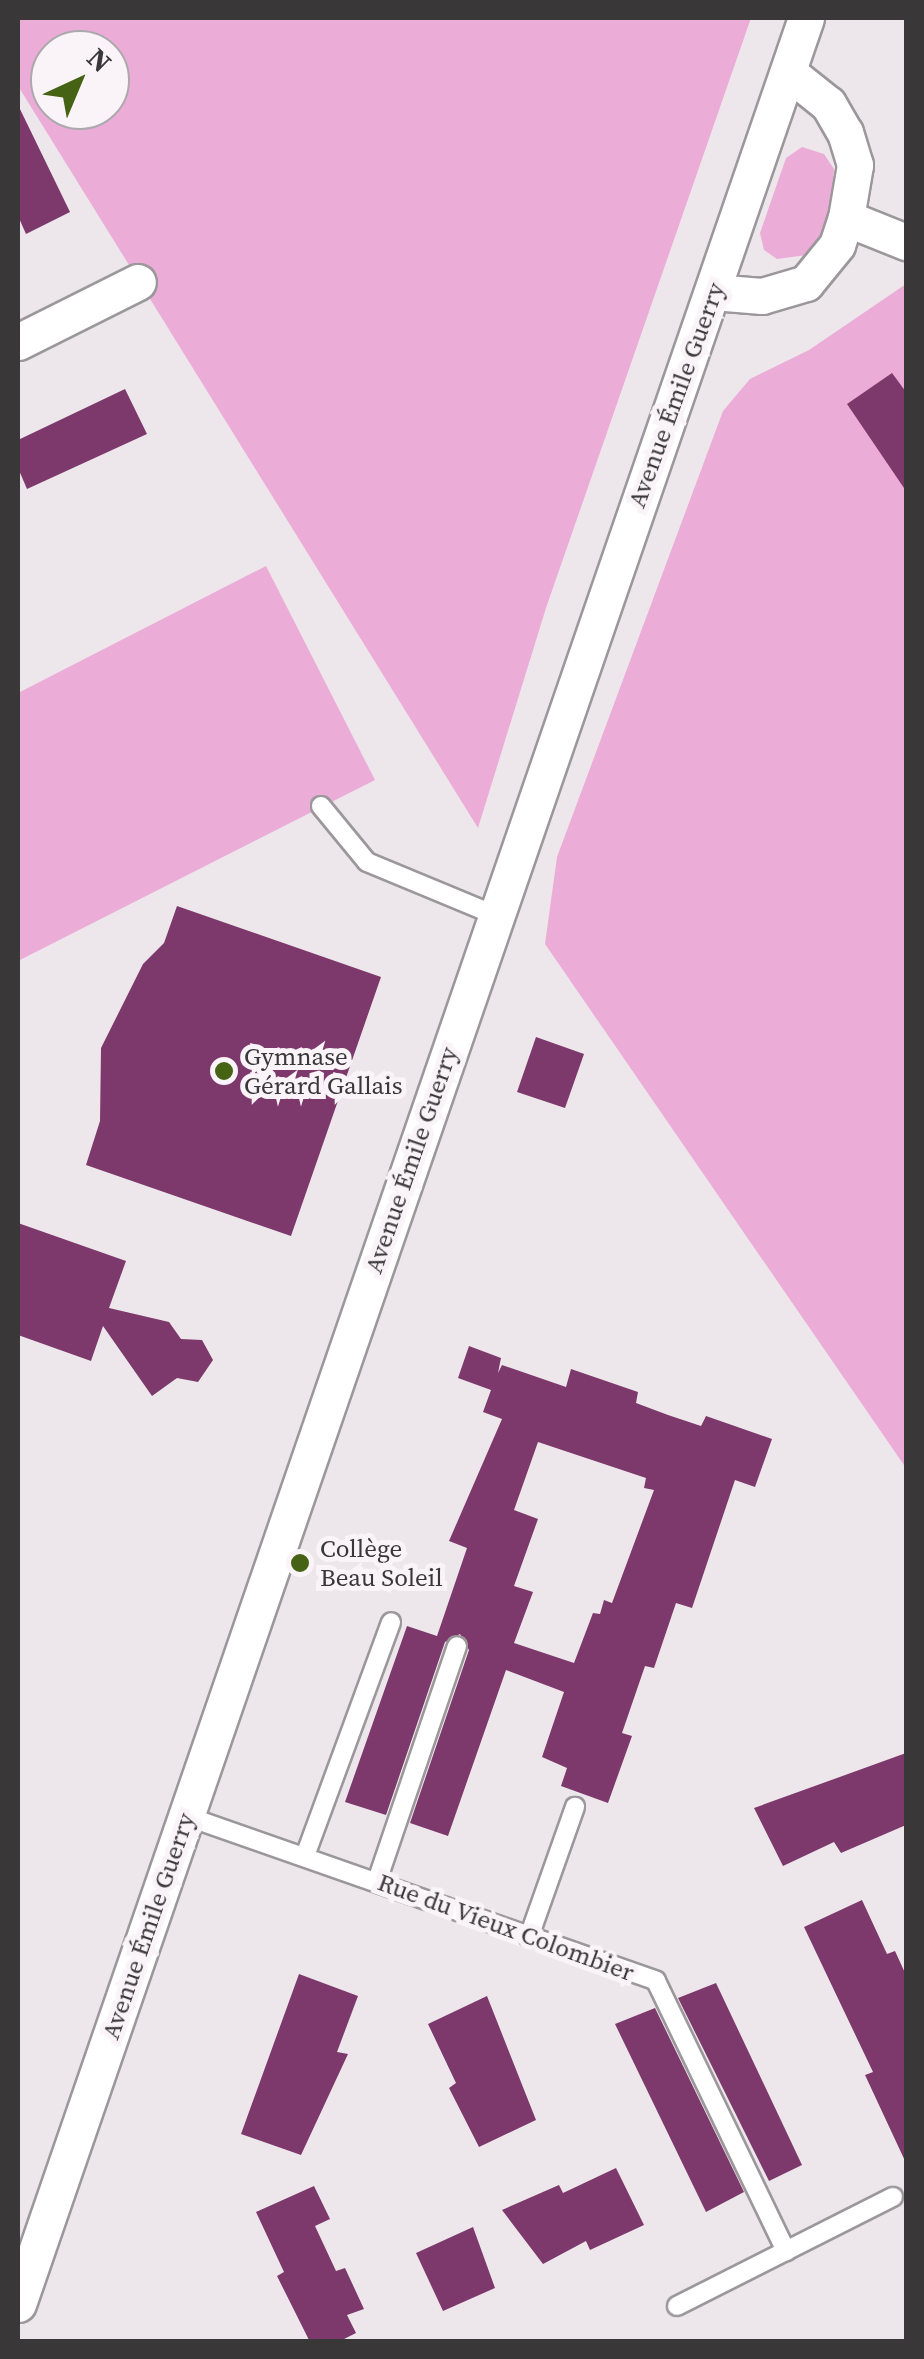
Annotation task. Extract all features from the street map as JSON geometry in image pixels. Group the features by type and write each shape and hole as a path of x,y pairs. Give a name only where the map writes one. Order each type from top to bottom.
{"street":[{"name":"Avenue Émile Guerry","path":"18,2304 806,18"},
{"path":"713,292 762,296 806,284 837,246 855,165 845,134 828,104 788,72"},
{"path":"846,218 906,242"},
{"path":"18,342 138,282"}],"lane":[{"path":"321,806 367,862 495,915"},
{"path":"305,1856 391,1622"},
{"path":"377,1880 457,1646"},
{"path":"530,1934 575,1807"},
{"name":"Rue du Vieux Colombier","path":"186,1816 656,1980 786,2251"},
{"path":"676,2306 893,2197"}],"shaded area":[{"path":"18,18 751,18 546,608 478,828 45,130 130,130 130,30 30,30 30,105 18,86"},
{"path":"802,147 824,154 834,169 829,225 807,255 777,259 764,250 760,233 786,158"},
{"path":"906,284 906,1468 545,944 557,857 723,411 750,379 809,350"},
{"path":"266,566 375,780 18,961 18,693"}],"building":[{"path":"18,105 70,212 26,234 18,216"},
{"path":"892,373 906,392 906,491 847,404"},
{"path":"125,389 147,434 27,489 18,468 18,440"},
{"name":"Gymnase Gérard Gallais","path":"177,906 381,977 291,1236 86,1165 100,1121 101,1048 143,964 164,943"},
{"path":"536,1037 584,1054 565,1108 517,1092"},
{"path":"18,1223 126,1261 109,1308 169,1322 181,1339 202,1340 213,1360 198,1382 177,1378 152,1396 103,1326 91,1361 18,1335"},
{"path":"469,1346 501,1358 498,1373 502,1365 566,1387 571,1369 638,1392 636,1403 668,1415 701,1426 706,1416 772,1439 755,1487 735,1480 692,1608 676,1603 654,1668 645,1666 622,1733 632,1736 608,1803 561,1786 567,1768 542,1757 564,1692 506,1670 448,1836 410,1823 469,1650 460,1634 445,1642 386,1815 345,1802 407,1626 437,1636 467,1548 449,1541 502,1419 483,1412 491,1390 458,1378","holes":["538,1442 646,1478 644,1488 654,1490 612,1603 604,1600 600,1614 593,1613 574,1663 514,1643 533,1592 514,1586 538,1519 514,1510"]},
{"path":"906,1753 906,1825 841,1853 834,1842 783,1866 754,1808"},
{"path":"862,1900 887,1954 895,1951 906,1975 906,2163 865,2075 873,2072 804,1927"},
{"path":"299,1974 358,1996 337,2052 348,2054 301,2155 241,2134"},
{"path":"716,1983 802,2165 769,2181 678,1998"},
{"path":"487,1996 536,2120 479,2147 449,2088 456,2083 428,2024"},
{"path":"655,2008 744,2192 706,2212 615,2024"},
{"path":"616,2168 644,2225 590,2250 586,2241 543,2264 502,2210 559,2185 563,2193"},
{"path":"314,2186 330,2219 315,2226 336,2271 345,2268 364,2309 347,2315 356,2333 338,2342 310,2342 277,2276 284,2272 256,2212"},
{"path":"473,2227 495,2288 443,2311 416,2253"}],"place":[{"name":"Gymnase Gérard Gallais","path":"224,1071"},
{"name":"Collège Beau Soleil","path":"300,1563"}]}
